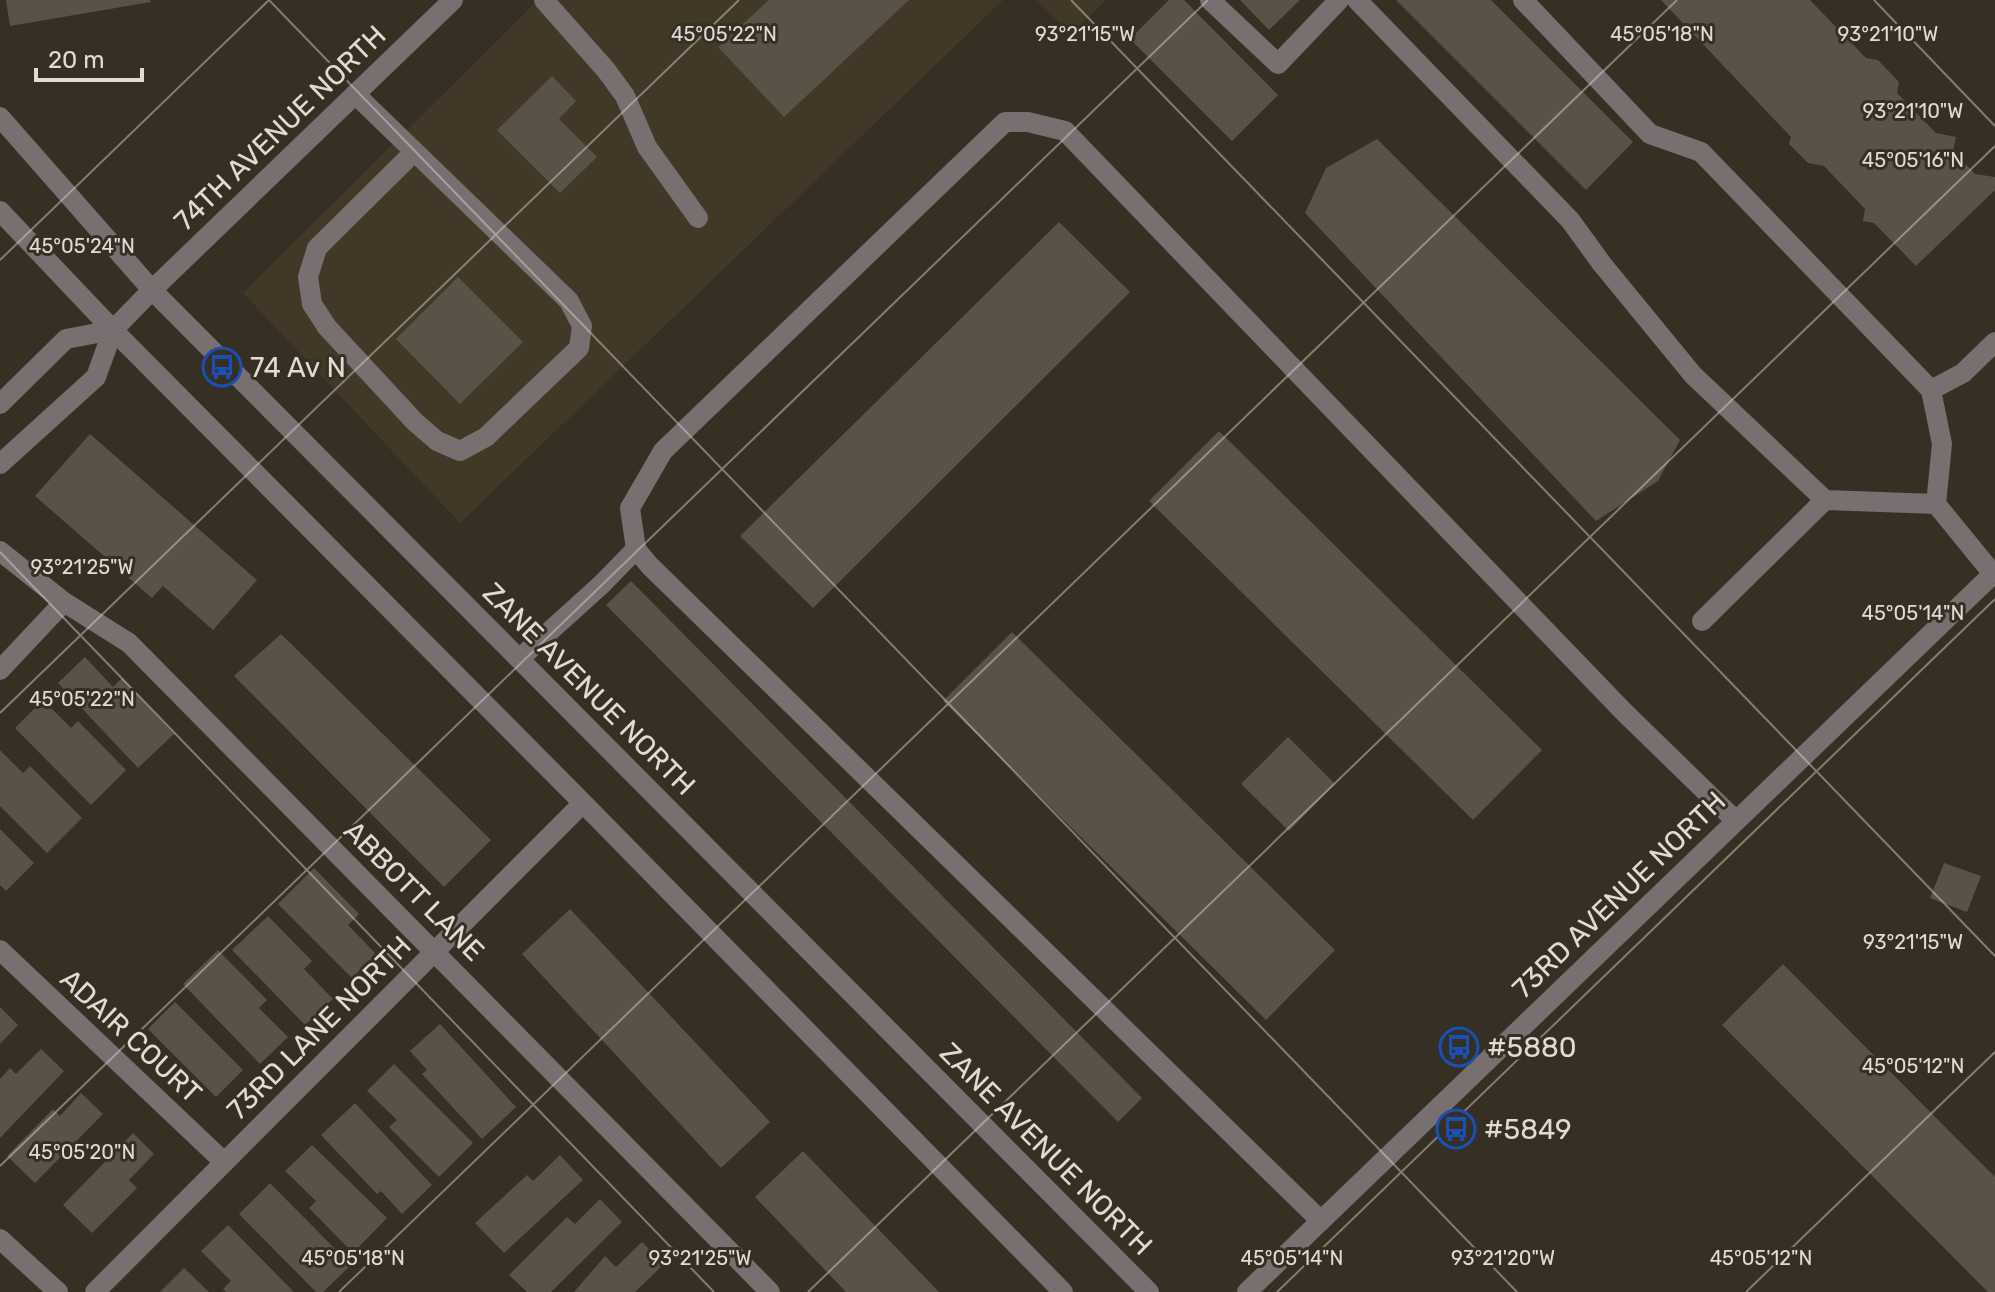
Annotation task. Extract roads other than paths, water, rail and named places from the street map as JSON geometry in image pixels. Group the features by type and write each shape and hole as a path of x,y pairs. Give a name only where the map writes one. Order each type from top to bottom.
{"street":[{"path":"544,0 625,96 647,147 698,218"},
{"path":"1210,0 1278,64 1339,0"},
{"path":"1357,0 1570,220 1693,375 1825,500 1936,504"},
{"path":"1523,0 1650,134 1701,152 1931,390 1942,444 1936,504 1994,573"},
{"name":"74TH AVENUE NORTH","path":"113,330 449,1"},
{"path":"355,94 569,301 582,326 579,348 486,437 460,451 437,441 415,422 327,327 312,304 308,277 317,248 414,152"},
{"name":"ZANE AVENUE NORTH","path":"0,117 152,290 1149,1292"},
{"path":"1321,1221 672,588 636,549 630,508 663,451 1005,122 1028,122 1065,131 1624,712 1736,821"},
{"path":"0,211 113,330 1063,1292"},
{"path":"0,404 66,339 113,330"},
{"path":"0,464 96,377 113,330"},
{"path":"1931,390 1963,373 1995,342"},
{"path":"1702,621 1825,500"},
{"path":"519,659 636,549"},
{"name":"ABBOTT LANE","path":"0,551 64,602 129,643 770,1292"},
{"name":"73RD AVENUE NORTH","path":"1247,1292 1994,573"},
{"path":"0,670 64,602"},
{"name":"73RD LANE NORTH","path":"95,1292 583,803"},
{"name":"ADAIR COURT","path":"0,950 224,1162"},
{"path":"0,1239 58,1292"}],"place":[{"name":"74 Av N","path":"222,367"},
{"name":"#5880","path":"1459,1047"},
{"name":"#5849","path":"1456,1129"}]}
